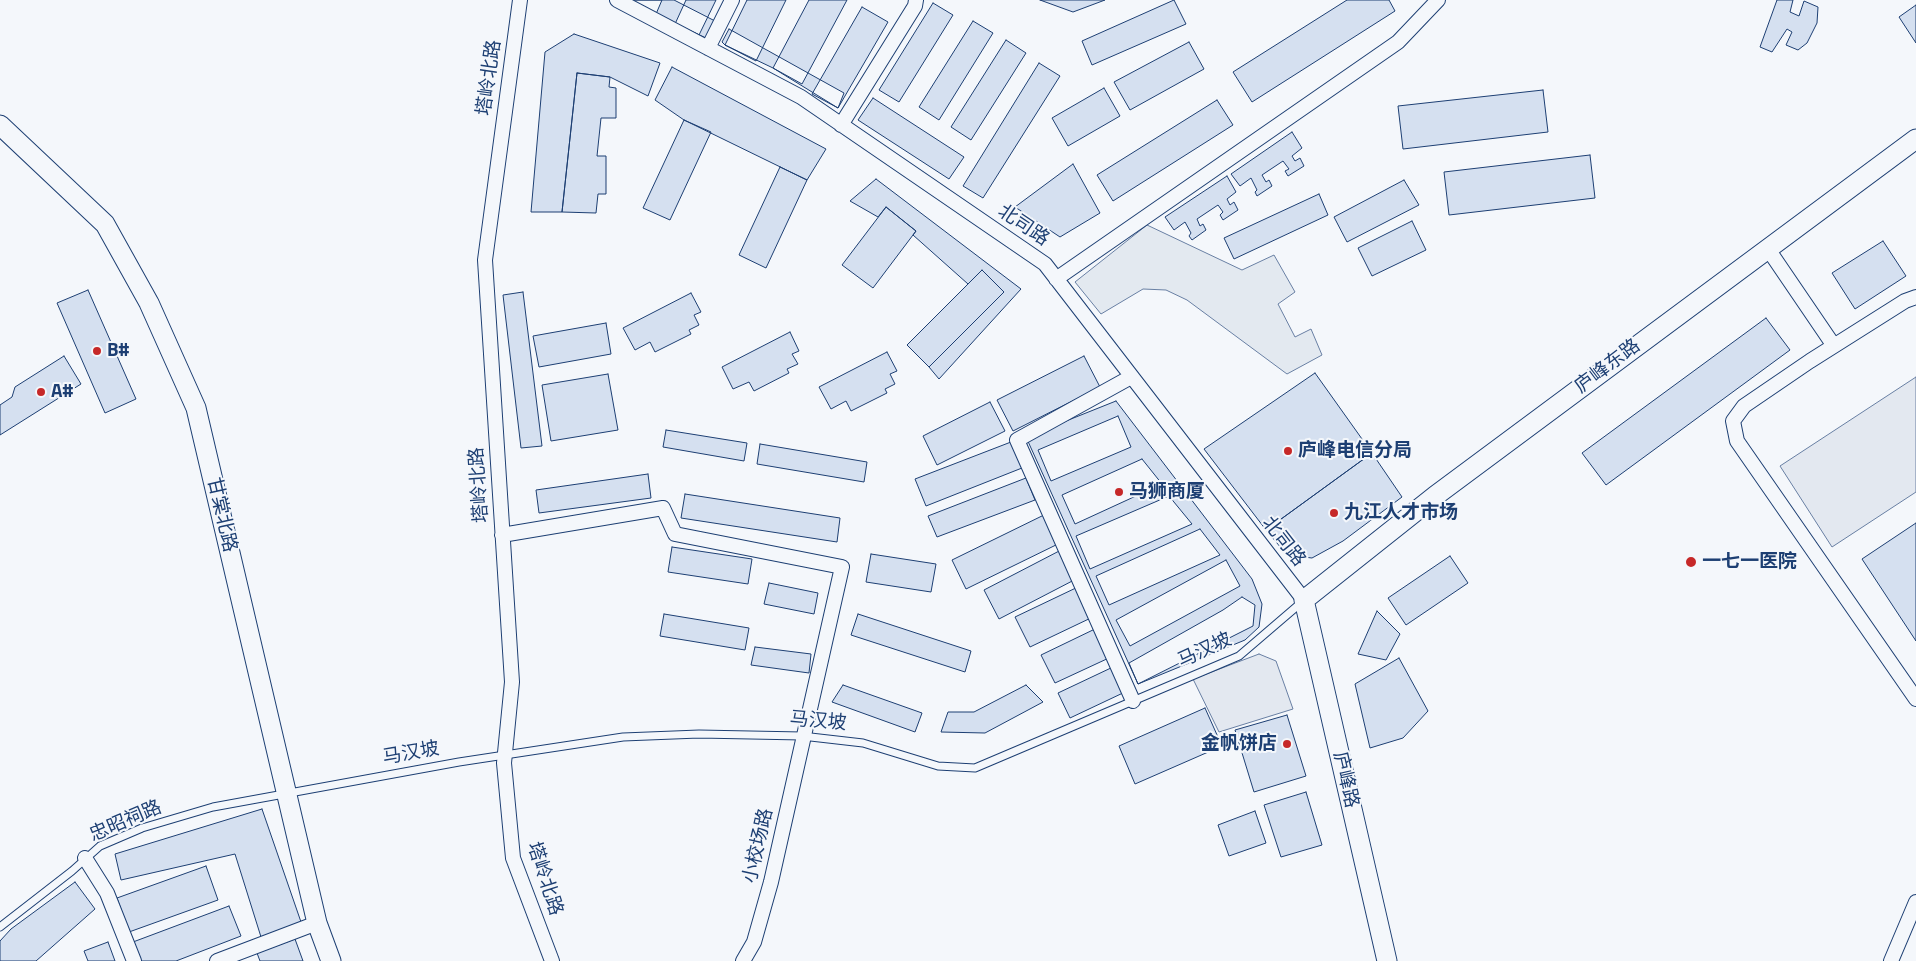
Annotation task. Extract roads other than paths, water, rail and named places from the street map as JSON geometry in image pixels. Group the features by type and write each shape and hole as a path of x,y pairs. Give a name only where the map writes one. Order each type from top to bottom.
{"main road":[{"name":"甘棠北路","path":"0,125 105,224 149,303 196,408 317,924 331,961"},
{"name":"庐峰东路","path":"1304,600 1443,490 1916,139"},
{"name":"庐峰路","path":"1304,600 1387,961"}],"street":[{"name":"塔岭北路","path":"520,0 485,260 512,682 505,755 514,858 552,961"},
{"name":"北司路","path":"617,0 801,97 1045,264 1304,600"},
{"path":"708,48 732,0"},
{"path":"841,124 915,6 916,0"},
{"path":"1056,279 1398,42 1438,0"},
{"path":"1768,249 1834,346"},
{"path":"1916,297 1905,300 1744,406 1733,421 1736,441 1916,699"},
{"path":"1131,377 1017,440 1133,701"},
{"name":"小校场路","path":"502,535 663,508 675,534 842,567 802,736 771,882 754,942 744,961"},
{"path":"85,858 107,893 134,961"},
{"path":"1891,961 1916,902"},
{"path":"217,961 317,924"}],"lane":[{"name":"马汉坡","path":"287,794 505,755 623,737 699,734 802,736 863,742 938,766 975,768 1239,656 1304,600"},
{"name":"忠昭祠路","path":"0,927 100,846 142,828 213,807 287,794"}],"place":[{"name":"B#","path":"97,351"},
{"name":"A#","path":"41,392"},
{"name":"庐峰电信分局","path":"1288,451"},
{"name":"马狮商厦","path":"1119,492"},
{"name":"九江人才市场","path":"1334,513"},
{"name":"一七一医院","path":"1691,562"},
{"name":"金帆饼店","path":"1287,744"}]}
